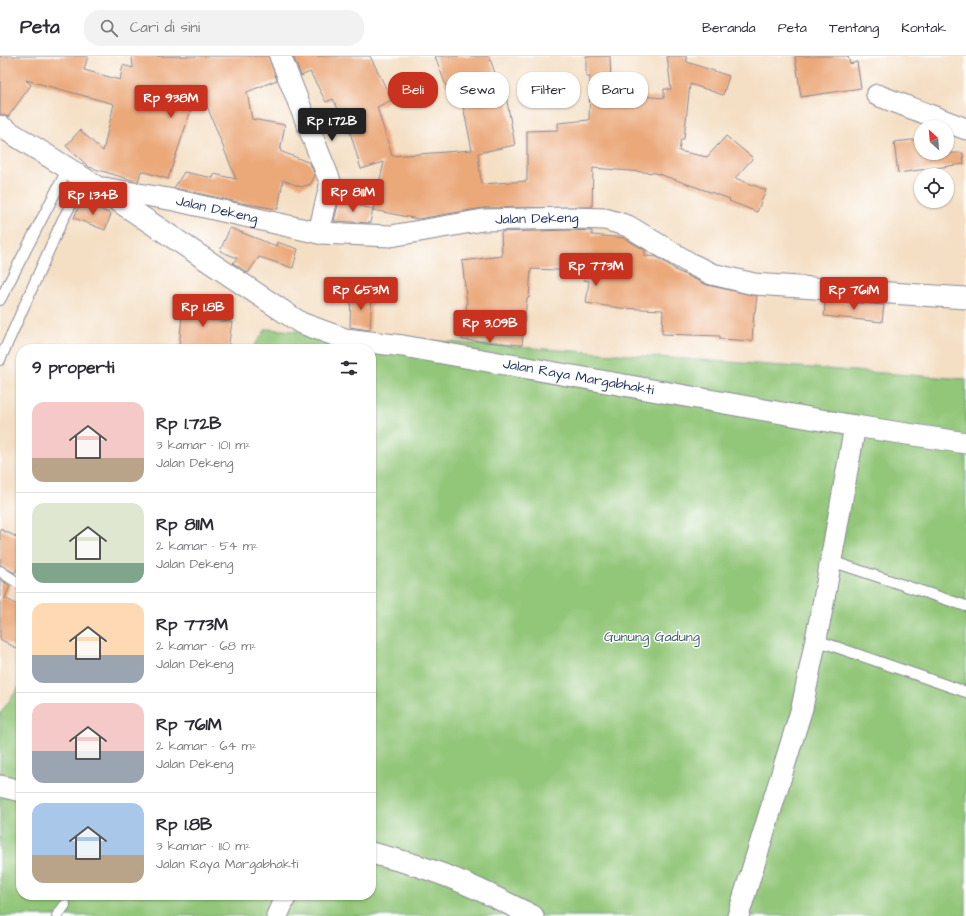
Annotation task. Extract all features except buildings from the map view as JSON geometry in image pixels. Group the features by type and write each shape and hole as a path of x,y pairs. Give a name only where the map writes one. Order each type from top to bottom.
{"street":[{"path":"280,56 331,185 327,195 319,233"},
{"path":"877,96 966,129"},
{"name":"Jalan Raya Margabhakti","path":"0,126 92,183 301,323 345,339 403,346 855,426 966,443"},
{"name":"Jalan Dekeng","path":"92,183 319,233 391,236 483,220 572,218 605,219 628,226 691,264 731,280 754,284 966,298"},
{"path":"738,916 800,716 831,561 855,426"},
{"path":"0,786 16,790"},
{"path":"376,854 429,869 458,880 488,893 533,916"},
{"path":"278,916 284,900"}],"lane":[{"path":"0,300 68,168"},
{"path":"0,360 62,221 92,183"},
{"path":"831,561 966,606"},
{"path":"0,571 16,582"},
{"path":"816,640 966,692"},
{"path":"57,916 65,905"}],"green space":[{"name":"Gunung Gadung","path":"266,329 966,379 966,916 0,916 0,714 16,691 16,900 376,900 376,344 256,344"}]}
